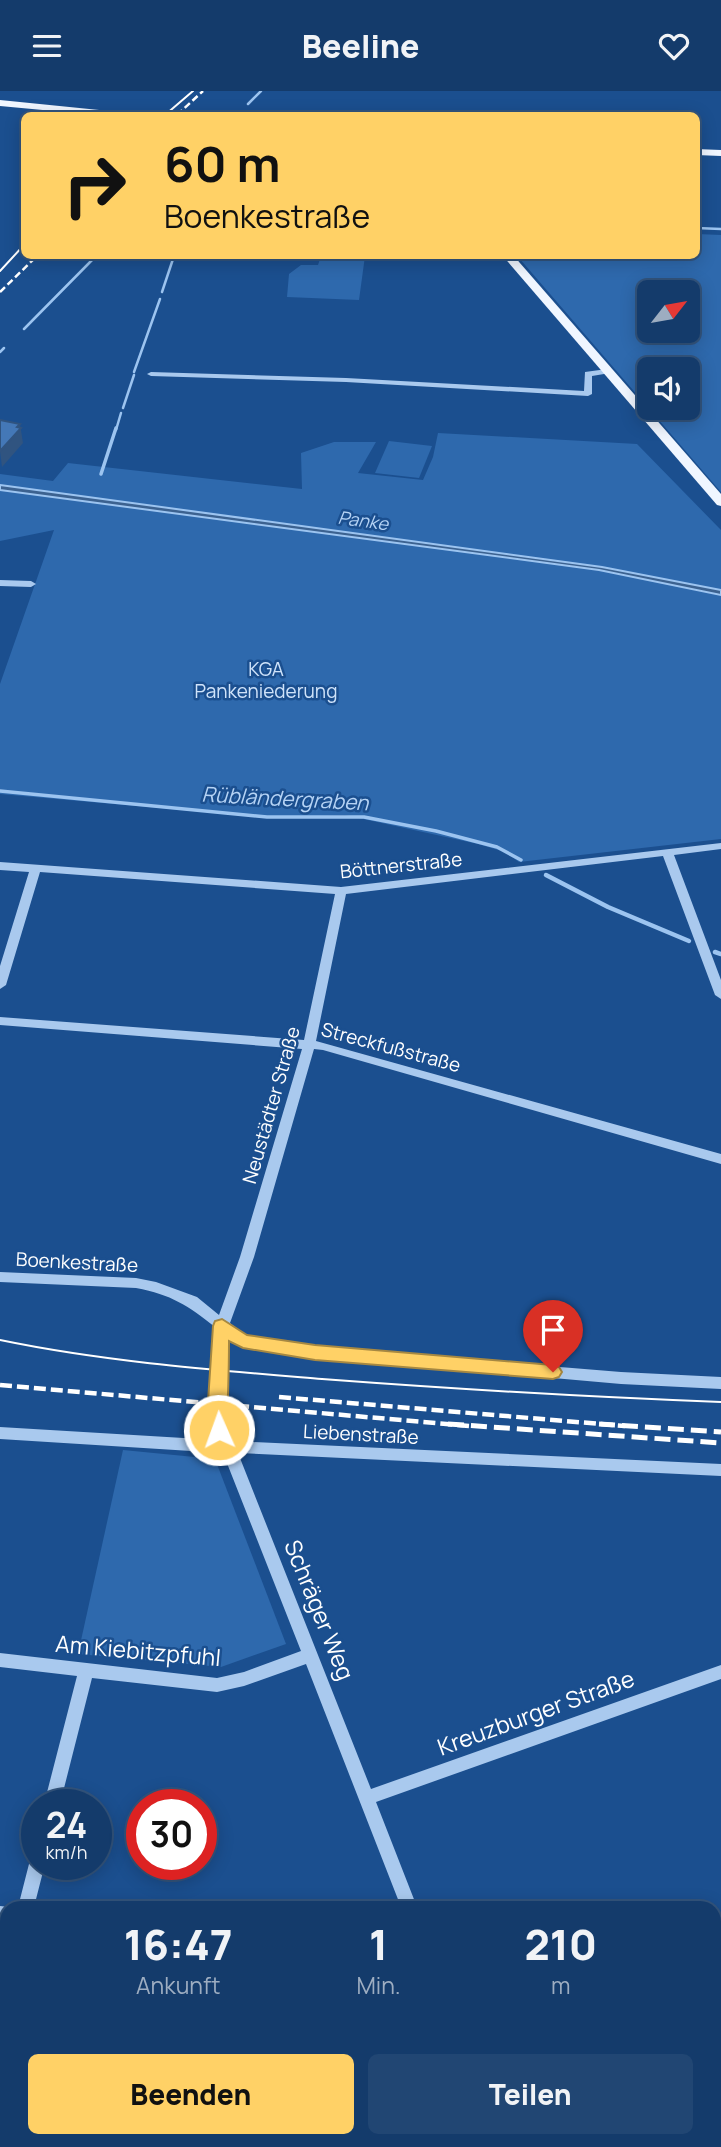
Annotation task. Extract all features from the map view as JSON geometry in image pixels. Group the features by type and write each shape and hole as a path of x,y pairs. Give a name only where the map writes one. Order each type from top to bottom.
{"main road":[{"path":"0,103 89,112"},
{"path":"700,152 721,153"},
{"path":"510,259 721,502"}],"street":[{"path":"151,374 346,380 588,394 588,374 607,371"},
{"path":"0,583 31,585"},
{"name":"Böttnerstraße","path":"0,866 341,891 721,846"},
{"path":"667,852 721,995"},
{"path":"0,985 36,868"},
{"name":"Neustädter Straße","path":"222,1326 247,1257 309,1045 341,891"},
{"name":"Streckfußstraße","path":"0,1021 323,1046 721,1159"},
{"name":"Boenkestraße","path":"0,1277 136,1283 156,1287 192,1301 243,1341 315,1352 634,1379 721,1383"},
{"name":"Schräger Weg","path":"222,1326 216,1417 219,1430 407,1901"},
{"name":"Liebenstraße","path":"0,1433 228,1447 721,1470"},
{"name":"Am Kiebitzpfuhl","path":"0,1660 217,1685 244,1679 310,1655"},
{"path":"56,1789 86,1672"},
{"name":"Kreuzburger Straße","path":"367,1798 721,1672"},
{"path":"28,1901 33,1880"}],"green space":[{"path":"700,234 721,235 721,492 659,420 700,420 700,357 637,357 637,395 520,259 700,259"},
{"path":"320,259 365,259 359,300 287,297 289,274 301,265 318,265"},
{"name":"KGA Pankeniederung","path":"438,433 637,444 721,530 721,839 519,862 505,852 478,844 345,815 272,818 0,794 0,684 54,530 0,541 0,474 53,481 68,463 302,489 301,453 334,442 376,442 358,473 423,480 433,457"},
{"path":"389,441 432,446 419,478 375,473"},
{"path":"123,1450 215,1459 286,1644 221,1667 78,1654"}],"shaded area":[{"path":"0,485 602,567 721,590 721,595 599,570 0,490"}],"building":[{"path":"0,420 20,424 17,427 21,428 0,451"}],"waterway":[{"path":"248,104 261,91"},
{"path":"700,228 721,229"},
{"path":"24,329 93,259"},
{"path":"162,292 173,259"},
{"path":"134,372 160,299"},
{"path":"0,352 4,348"},
{"path":"123,408 134,375"},
{"path":"116,430 121,413"},
{"path":"101,474 116,428"},
{"name":"Rübländergraben","path":"0,791 267,817 364,817 436,831 497,847 521,860"},
{"name":"Rübländergraben","path":"546,875 608,907 689,941"},
{"name":"Rübländergraben","path":"715,952 721,954"}],"tram line":[{"path":"168,112 193,91"},
{"path":"0,271 21,248"},
{"path":"0,1340 120,1360 322,1379 721,1402"}],"railway":[{"path":"180,112 203,91"},
{"path":"0,292 34,259"},
{"path":"0,1385 469,1426"},
{"path":"279,1397 609,1425"},
{"path":"448,1424 721,1443"},
{"path":"599,1424 609,1425"},
{"path":"609,1425 721,1432"},
{"path":"609,1425 625,1426"}],"route":[{"path":"219,1430 216,1417 222,1326 243,1341 315,1352 553,1372"}],"water label":[{"name":"Panke","path":"363,521"}]}
